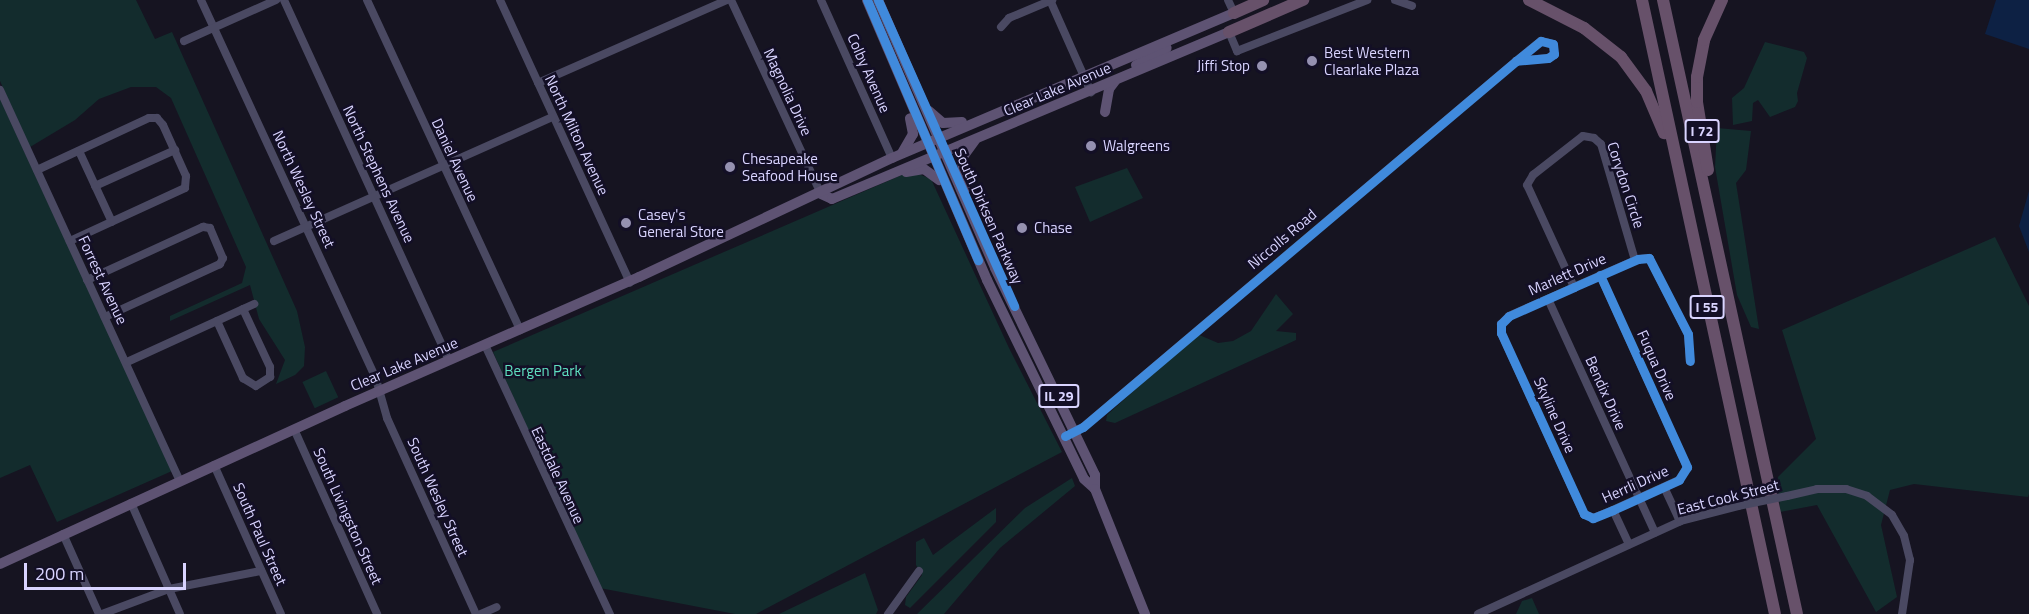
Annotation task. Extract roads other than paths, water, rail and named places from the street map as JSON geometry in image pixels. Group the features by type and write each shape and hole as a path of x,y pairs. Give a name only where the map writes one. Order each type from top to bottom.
{"highway":[{"path":"1234,13 1263,0"},
{"name":"Clear Lake Avenue","path":"1229,32 1303,0"},
{"path":"1529,0 1584,28 1611,48 1638,77 1659,120 1689,220"},
{"name":"I 55","path":"1642,0 1775,614"},
{"name":"I 55","path":"1663,0 1797,614"},
{"name":"I 72","path":"1722,0 1704,40 1697,87 1722,266"}],"main road":[{"name":"IL 29","path":"867,0 933,160"},
{"name":"IL 29","path":"878,0 937,138"},
{"path":"1086,80 1141,63 1189,32 1234,13"},
{"name":"Clear Lake Avenue","path":"0,564 376,392 630,282 821,194 824,189 897,155 1040,94 1086,80 1115,81 1229,32"},
{"path":"892,62 892,75 913,126 897,155"},
{"name":"Clear Lake Avenue","path":"821,194 832,199 933,160 943,151 1009,126 1086,80"},
{"path":"1105,112 1109,89 1115,81"},
{"path":"925,107 939,121 956,125 1030,93 1040,94"},
{"name":"South Dirksen Parkway","path":"937,138 1070,433"},
{"path":"968,207 962,158 977,139"},
{"name":"South Dirksen Parkway","path":"933,160 1070,433 1095,475 1095,489 1145,614"},
{"path":"856,189 863,190 917,168 934,174 944,185"}],"street":[{"name":"North Wesley Street","path":"201,0 376,379 376,392"},
{"path":"184,41 276,0"},
{"name":"North Stephens Avenue","path":"284,0 449,360"},
{"name":"Daniel Avenue","path":"367,0 520,330"},
{"name":"North Milton Avenue","path":"500,0 630,282"},
{"path":"538,84 729,0"},
{"name":"Magnolia Drive","path":"729,0 821,194"},
{"name":"Colby Avenue","path":"821,0 897,155"},
{"path":"1001,27 1009,18 1051,0 1086,80"},
{"path":"1228,0 1234,13"},
{"path":"1229,32 1237,51 1282,30 1367,0"},
{"path":"1395,0 1412,6"},
{"name":"Niccolls Road","path":"1070,433 1516,61 1541,41 1553,44 1554,54 1548,58 1516,61"},
{"name":"Forrest Avenue","path":"0,90 180,481"},
{"path":"37,170 153,117 161,120 188,180 185,188 70,241"},
{"path":"274,241 554,117"},
{"name":"Corydon Circle","path":"1574,287 1527,184 1533,175 1583,136 1594,138 1600,144 1635,260"},
{"path":"95,186 174,150"},
{"path":"80,151 112,222"},
{"path":"87,280 203,227 210,228 223,258 220,264 105,317"},
{"name":"Marlett Drive","path":"1501,324 1600,275 1635,260 1649,258 1688,334 1690,361"},
{"name":"Fuqua Drive","path":"1600,275 1687,467"},
{"name":"Bendix Drive","path":"1548,299 1655,532"},
{"path":"127,362 254,304"},
{"path":"217,321 243,378 256,386 270,377 270,367 243,309"},
{"name":"Skyline Drive","path":"1501,324 1501,333 1588,516"},
{"name":"Eastdale Avenue","path":"485,345 610,614"},
{"name":"South Wesley Street","path":"376,392 476,614"},
{"name":"South Livingston Street","path":"294,429 377,614"},
{"name":"South Paul Street","path":"214,465 281,614"},
{"name":"Herrli Drive","path":"1588,516 1596,517 1679,480 1687,467"},
{"path":"1664,487 1680,522"},
{"name":"East Cook Street","path":"1478,614 1680,522 1738,506 1817,489 1846,489 1867,496 1892,515 1904,536 1910,560 1902,614"},
{"path":"131,503 180,614"},
{"path":"1613,510 1629,544"},
{"path":"63,534 100,614 169,589 261,571"},
{"path":"888,614 919,571"},
{"path":"481,614 497,607"}],"water":[{"path":"1996,0 2029,0 2029,49 1985,34"},
{"path":"2029,191 2029,252 2019,226"}],"place":[{"name":"Best Western Clearlake Plaza","path":"1312,61"},
{"name":"Jiffi Stop","path":"1262,66"},
{"name":"Walgreens","path":"1091,146"},
{"name":"Chesapeake Seafood House","path":"730,167"},
{"name":"Casey's General Store","path":"626,223"},
{"name":"Chase","path":"1022,228"}],"park label":[{"name":"Bergen Park","path":"543,371"}]}
